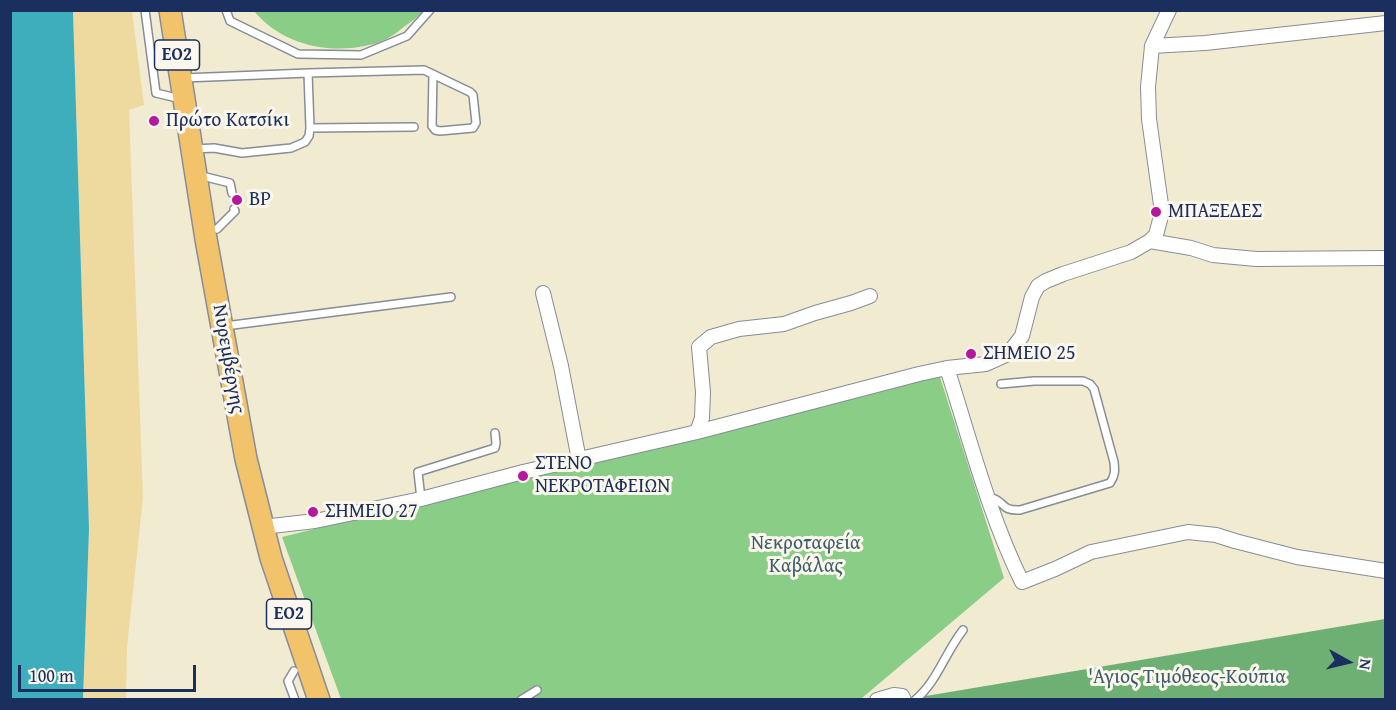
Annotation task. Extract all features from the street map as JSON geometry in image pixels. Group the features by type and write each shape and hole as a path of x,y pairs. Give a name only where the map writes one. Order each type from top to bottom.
{"main road":[{"name":"Νυρεμβέργης","path":"170,10 206,239 246,459 281,590 319,699"}],"street":[{"path":"263,528 315,521 421,499 523,472 697,432 919,374 947,368 986,364 1008,354 1022,336 1032,297 1038,286 1063,274 1131,252 1156,235 1162,212 1149,119 1148,87 1152,46 1169,10"},
{"path":"1152,46 1206,44 1386,23"},
{"path":"1150,241 1191,248 1213,255 1256,259 1386,258"},
{"path":"543,292 561,366 579,459"},
{"path":"697,432 702,418 703,401 699,347 711,337 739,329 784,324 870,296"},
{"path":"947,368 988,497 1011,560 1022,582 1091,552 1188,532 1216,535 1297,557 1386,571"},
{"path":"878,699 894,695 902,696 904,699"}],"lane":[{"path":"145,10 156,93 184,100"},
{"path":"226,10 230,21 298,54 361,55 407,36 430,10"},
{"path":"181,78 424,70 433,74 470,92 473,95 476,123 473,128 440,131 432,126 433,74"},
{"path":"192,150 214,148 242,153 291,148 305,142 310,128 308,73"},
{"path":"310,128 414,127"},
{"path":"206,177 230,183 232,193"},
{"path":"217,229 235,211 234,209"},
{"path":"222,326 451,297"},
{"path":"988,497 1000,501 1005,508 1011,511 1020,510 1110,483 1115,472 1095,389 1090,384 1083,381 1034,381 1001,384"},
{"path":"421,499 418,472 495,448 495,434"},
{"path":"915,699 929,687 952,644 963,630"},
{"path":"294,671 288,681 295,699"},
{"path":"521,699 537,690"}],"green space":[{"path":"254,11 423,11 385,40 369,45 338,49 291,39 278,32"},
{"name":"Νεκροταφεία Καβάλας","path":"939,374 1004,578 862,698 341,699 282,537"},
{"name":"'Αγιος Τιμόθεος-Κούπια","path":"1385,619 1385,699 908,699"}],"sand":[{"path":"73,11 132,11 144,105 129,110 143,498 127,647 126,699 83,699 89,529"}],"water":[{"path":"10,11 73,11 89,529 83,699 11,699"}],"place":[{"name":"Πρώτο Κατσίκι","path":"154,121"},
{"name":"BP","path":"237,200"},
{"name":"ΜΠΑΞΕΔΕΣ","path":"1156,212"},
{"name":"ΣΗΜΕΙΟ 25","path":"971,354"},
{"name":"ΣΤΕΝΟ ΝΕΚΡΟΤΑΦΕΙΩΝ","path":"523,476"},
{"name":"ΣΗΜΕΙΟ 27","path":"313,512"}]}
